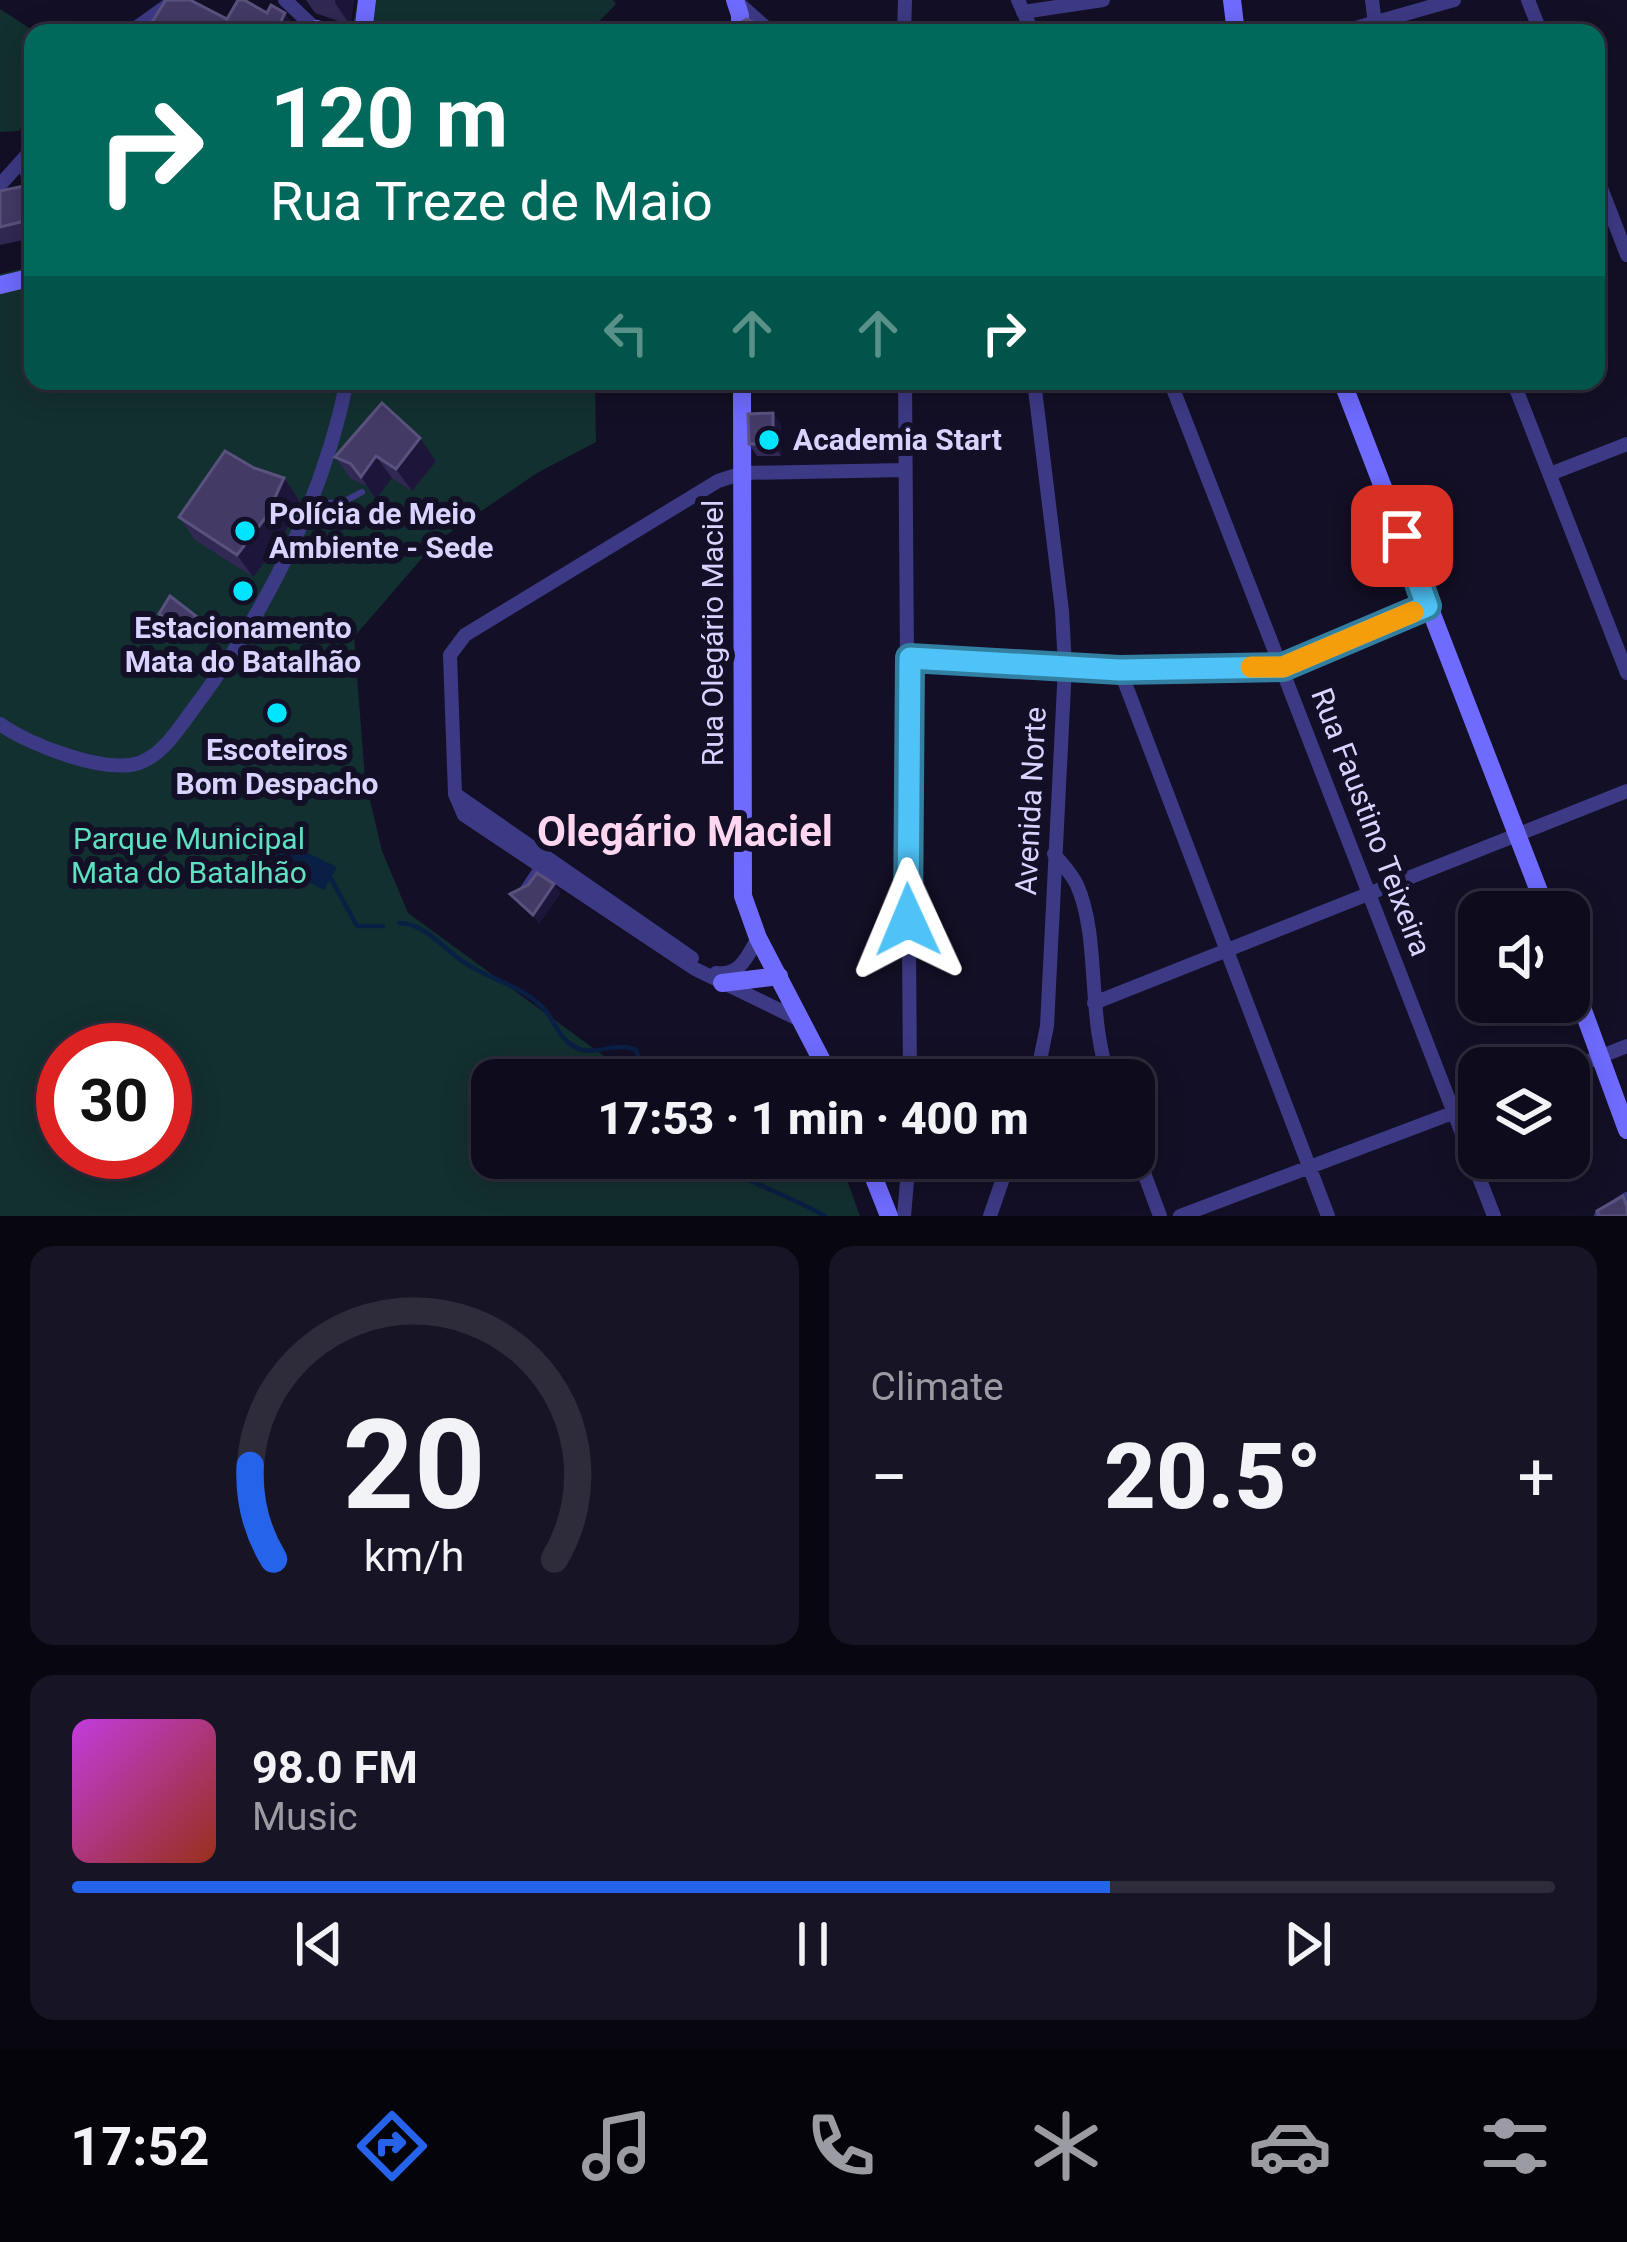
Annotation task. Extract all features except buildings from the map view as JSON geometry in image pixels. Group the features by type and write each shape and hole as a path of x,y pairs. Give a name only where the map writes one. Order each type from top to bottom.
{"street":[{"path":"142,24 175,0"},
{"path":"285,0 313,24"},
{"path":"1026,20 1103,0"},
{"path":"1386,24 1454,0"},
{"path":"735,1 762,24"},
{"path":"0,185 24,157"},
{"path":"1605,198 1627,255"},
{"path":"0,724 64,753 117,767 151,758 212,685 253,620 308,504 335,434 345,390"},
{"name":"Rua Olegário Maciel","path":"742,390 742,884 758,938 822,1059"},
{"path":"905,390 910,1059"},
{"name":"Avenida Norte","path":"1035,390 1065,666 1047,1026 1040,1059"},
{"name":"Rua Faustino Teixeira","path":"1174,390 1494,1216"},
{"path":"1345,390 1539,891"},
{"path":"1517,390 1627,673"},
{"path":"1550,474 1627,444"},
{"path":"804,1022 716,977 464,815 455,794 447,670 455,645 718,481 743,473 905,470"},
{"path":"910,658 1120,670 1283,667 1427,606"},
{"path":"1120,670 1328,1216"},
{"path":"1094,1003 1627,791"},
{"path":"455,794 716,977 779,976"},
{"path":"1054,854 1075,880 1082,902 1095,1033 1103,1059"},
{"path":"716,977 739,968 758,938"},
{"path":"1587,1023 1627,1130"},
{"path":"1590,1061 1627,1046"},
{"path":"1180,1216 1458,1111"},
{"path":"875,1179 890,1216"},
{"path":"904,1216 907,1179"},
{"path":"990,1216 1003,1179"},
{"path":"1146,1179 1160,1216"},
{"path":"1601,1216 1627,1198"}],"lane":[{"path":"308,504 343,502 362,492"},
{"path":"530,888 540,868"},
{"path":"519,895 540,868"}],"green space":[{"path":"358,0 613,0 616,4 597,24 353,24"},
{"path":"0,9 24,25 24,124 19,131 0,132"},
{"name":"Parque Municipal Mata do Batalhão","path":"24,268 24,390 595,390 596,442 537,473 436,542 354,637 365,779 382,851 408,913 608,1059 471,1059 471,1179 847,1179 860,1216 0,1216 0,274"}],"water":[{"path":"291,845 337,867 324,890 282,868"}],"waterway":[{"path":"265,846 292,860"},
{"path":"330,877 357,926 383,926"},
{"path":"399,923 425,931 472,967 535,1001 573,1046 588,1051 628,1047 636,1050 639,1059"},
{"path":"748,1179 825,1216"}],"slow traffic":[{"path":"1251,667 1283,667 1413,612"}],"place":[{"name":"Academia Start","path":"769,440"},
{"name":"Polícia de Meio Ambiente - Sede","path":"245,531"},
{"name":"Estacionamento Mata do Batalhão","path":"243,591"},
{"name":"Escoteiros Bom Despacho","path":"277,713"}],"district":[{"name":"Olegário Maciel","path":"685,831"}],"route":[{"path":"908,920 910,658 1120,670 1283,667 1427,606 1402,536"}]}
